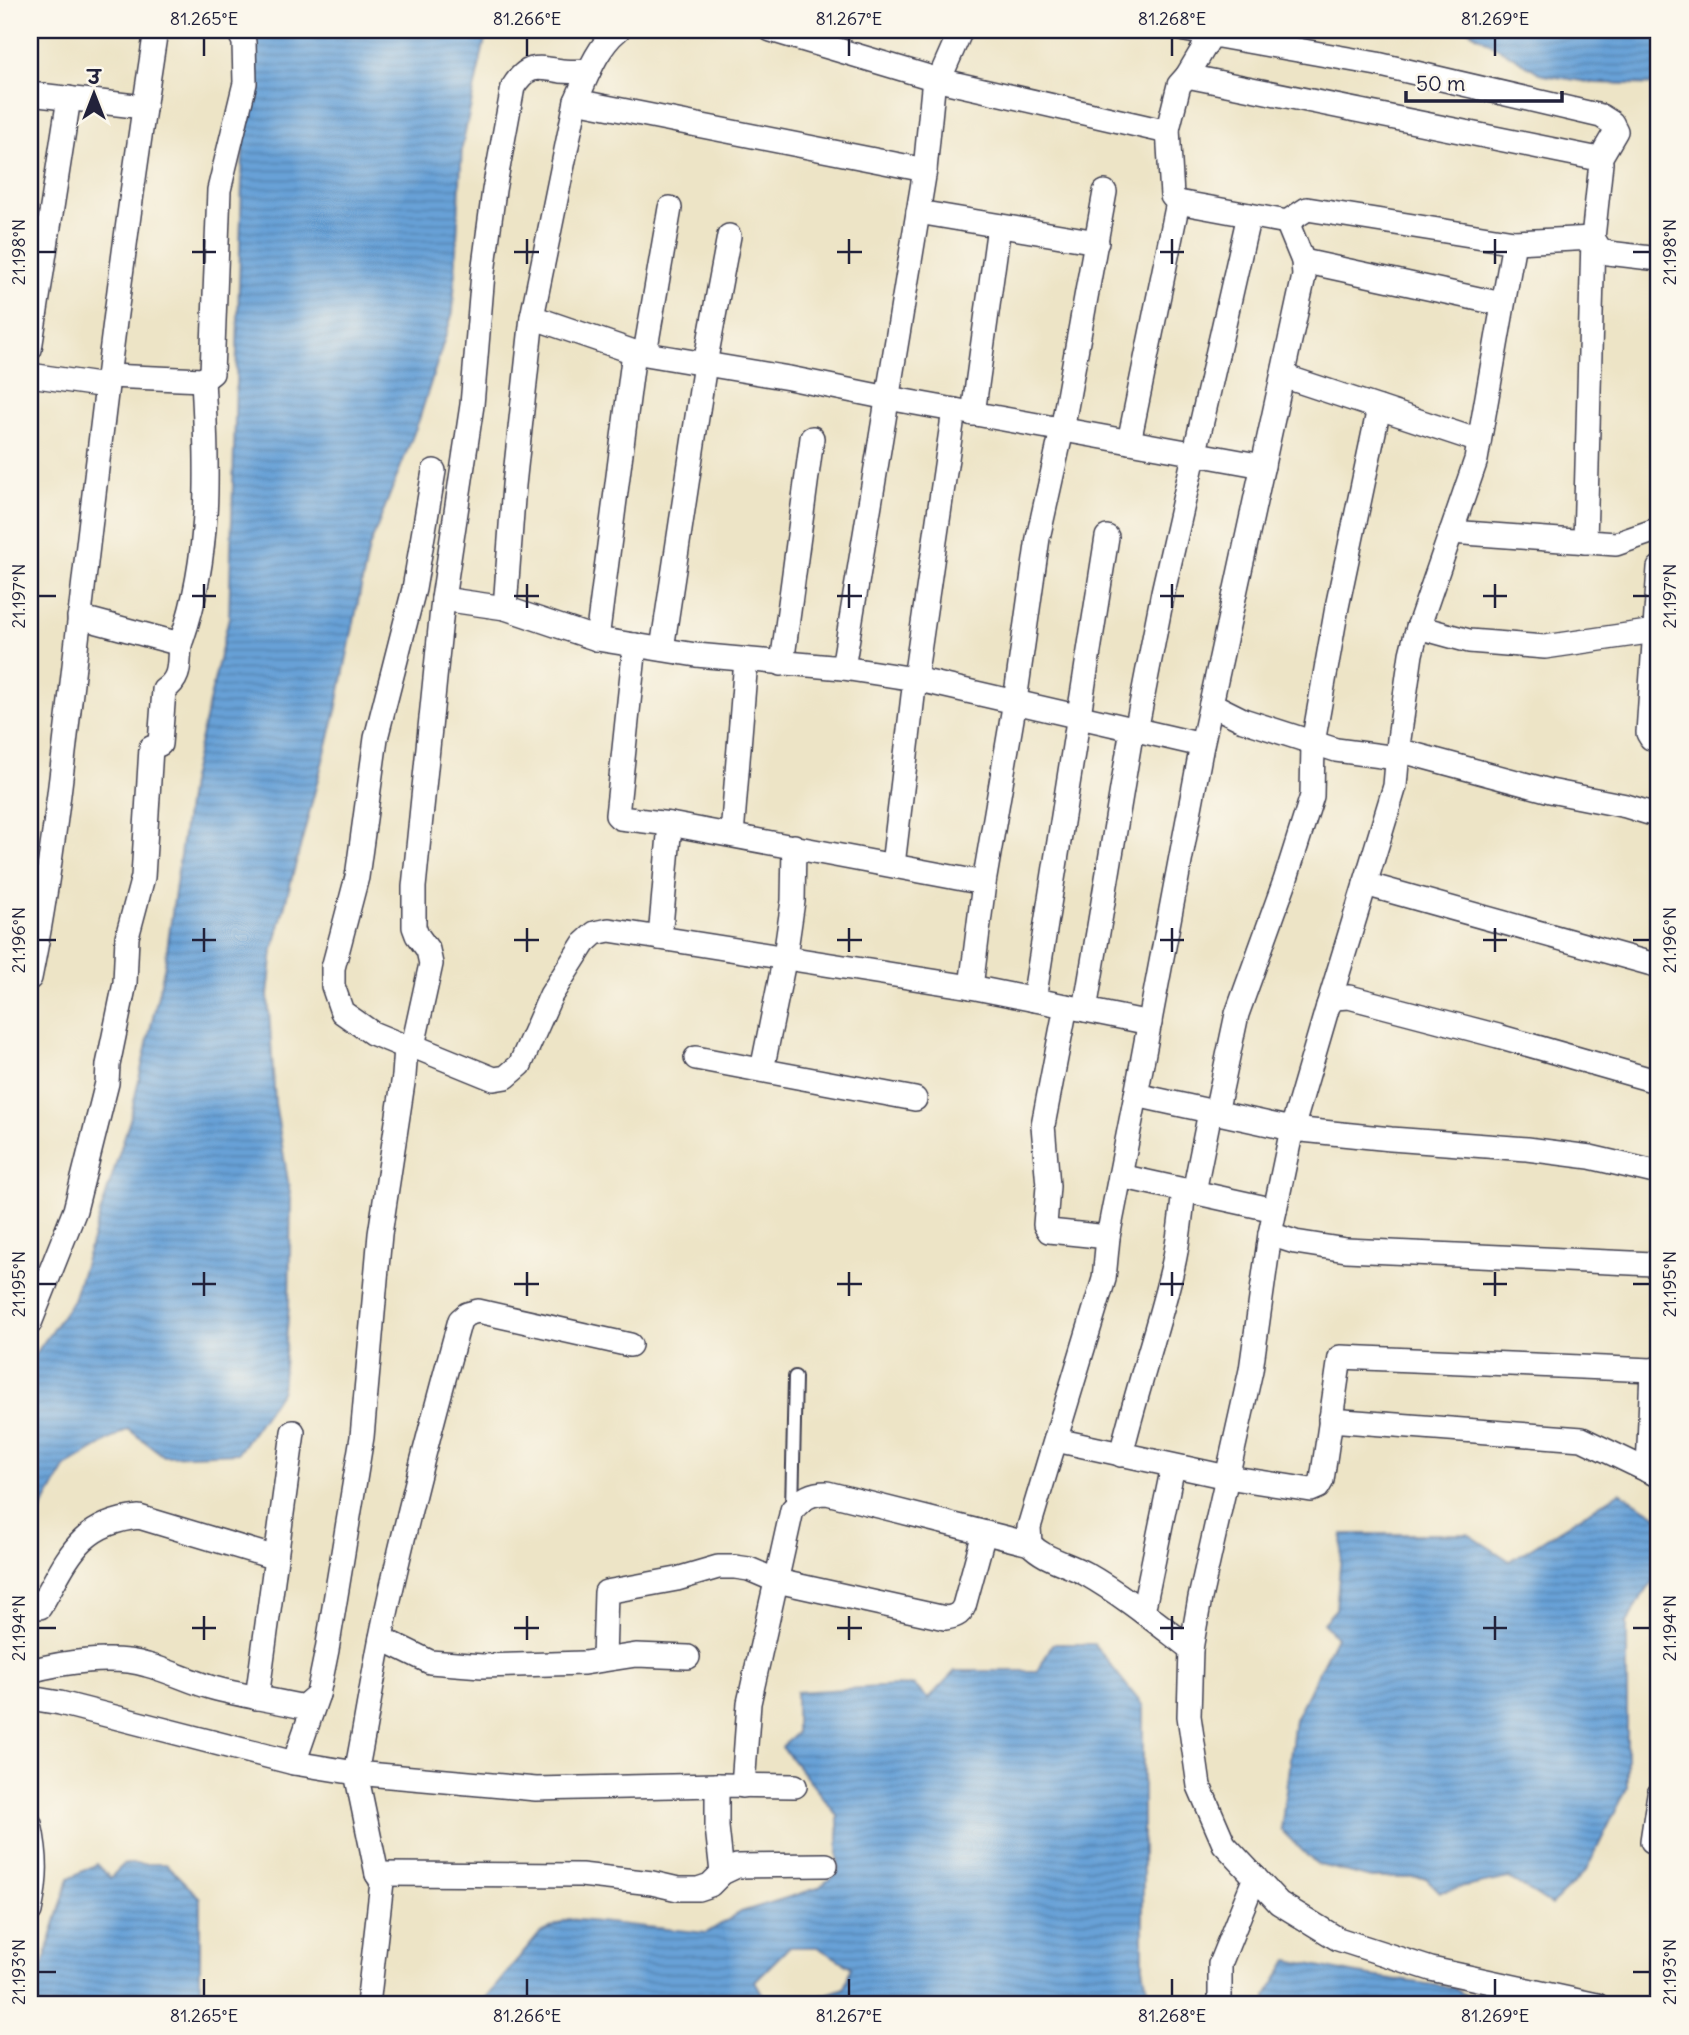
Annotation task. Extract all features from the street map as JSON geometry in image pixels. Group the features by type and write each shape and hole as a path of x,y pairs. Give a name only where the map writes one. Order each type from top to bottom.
{"street":[{"path":"30,978 39,876 79,617 107,381 156,30"},
{"path":"30,375 107,381 203,380 212,373 219,190 245,83 244,42 238,30"},
{"path":"505,608 514,485 532,317 576,101 589,71 610,37 618,30"},
{"path":"771,30 936,79 1159,130 1168,129"},
{"path":"843,668 925,170 936,79 961,30"},
{"path":"1185,30 1377,64 1601,116 1612,122 1616,131 1599,160"},
{"path":"1212,34 1179,85 1168,129 1172,196 1178,202 1287,222 1307,209 1514,242 1593,238"},
{"path":"294,1763 318,1694 327,1650 362,1437 380,1234 409,1046 430,964 428,950 417,935 412,918 443,599 472,405 494,190 513,87 520,76 536,68 589,71"},
{"path":"1187,76 1599,160"},
{"path":"30,94 144,107"},
{"path":"30,349 69,99"},
{"path":"576,101 925,170"},
{"path":"1585,542 1593,238 1601,172 1599,160"},
{"path":"971,987 984,883 1015,701 1038,538 1062,430 1105,192"},
{"path":"1129,442 1178,202"},
{"path":"597,639 639,353 670,208"},
{"path":"918,212 1097,242"},
{"path":"1108,1237 1049,1231 1045,1224 1048,1186 1043,1125 1075,1008 1163,592 1249,215"},
{"path":"1030,1544 1029,1527 1104,1279 1108,1237 1202,745 1304,276 1303,261 1287,222"},
{"path":"893,865 915,679 999,226"},
{"path":"662,649 705,364 729,236"},
{"path":"1593,238 1599,248 1608,253 1659,259"},
{"path":"1514,242 1476,460 1411,654 1395,786 1292,1129 1270,1234 1251,1370 1191,1649 1189,1716 1199,1786 1224,1844 1279,1903 1338,1939 1431,1969 1597,2005"},
{"path":"1303,261 1502,304"},
{"path":"532,317 639,353 1263,466"},
{"path":"1283,376 1479,441"},
{"path":"30,1323 75,1210 107,1083 108,1065 125,983 127,937 143,877 151,748 160,744 164,690 172,686 177,678 180,644 197,585 206,514 208,458 203,380"},
{"path":"1121,1455 1133,1405 1163,1308 1189,1191 1213,1112 1237,1014 1306,820 1312,796 1313,743 1337,607 1379,408"},
{"path":"782,664 812,438"},
{"path":"434,471 414,589 376,738 357,877 333,968 333,986 342,1012 372,1033 494,1079 506,1077 520,1065 551,995 590,938 595,933 609,930 971,987 1150,1023"},
{"path":"1451,533 1616,544 1659,529"},
{"path":"1034,1000 1107,537"},
{"path":"1659,568 1655,631 1656,671 1648,733 1651,738 1659,740"},
{"path":"443,599 505,608 597,639 746,660 843,668 915,679 1202,745"},
{"path":"79,617 180,644"},
{"path":"1419,627 1469,640 1545,647 1655,631"},
{"path":"635,645 617,815 620,818 794,846 984,883"},
{"path":"732,835 746,660"},
{"path":"1211,704 1243,720 1336,750 1397,754 1549,791 1626,806 1659,816"},
{"path":"660,938 670,824"},
{"path":"762,1070 793,901 794,846"},
{"path":"1365,884 1659,966"},
{"path":"1328,1006 1334,998 1349,997 1659,1082"},
{"path":"696,1058 915,1099"},
{"path":"1136,1096 1292,1129 1527,1149 1590,1157 1659,1173"},
{"path":"1120,1176 1276,1210"},
{"path":"1270,1234 1294,1242 1346,1250 1653,1265 1659,1260"},
{"path":"368,2005 382,1882 377,1874 356,1773 372,1699 381,1638 460,1320 478,1311 630,1345"},
{"path":"1056,1440 1227,1478 1311,1490 1318,1487 1322,1480 1338,1359 1343,1356 1656,1369 1654,1474 1591,1441 1582,1439 1330,1420"},
{"path":"257,1698 293,1432"},
{"path":"1143,1612 1174,1466"},
{"path":"743,1786 749,1703 792,1510 803,1498 817,1493 827,1493 1030,1544 1039,1553 1085,1573 1143,1612 1191,1649"},
{"path":"40,1606 75,1548 89,1533 127,1518 139,1517 276,1558"},
{"path":"604,1659 605,1595 611,1590 677,1579 718,1567 749,1569 776,1581 945,1618 953,1617 961,1613 964,1606 984,1532"},
{"path":"381,1638 430,1662 482,1666 584,1663 636,1655 688,1657"},
{"path":"30,1671 98,1661 121,1661 145,1664 206,1686 303,1707 318,1694"},
{"path":"30,1698 60,1703 294,1763 356,1773 536,1789 795,1786"},
{"path":"717,1785 717,1827 722,1873"},
{"path":"1652,1841 1659,1794"},
{"path":"30,1824 36,1856 35,1887 30,1911"},
{"path":"377,1874 581,1875 652,1883 678,1889 698,1889 710,1885 722,1873 737,1866 826,1865"},
{"path":"1220,2005 1220,1964 1255,1877"}],"lane":[{"path":"792,1510 795,1377"}],"water":[{"path":"255,30 487,30 462,147 453,312 419,420 369,548 336,711 273,950 268,995 275,1103 291,1199 289,1306 282,1390 238,1453 164,1456 128,1429 66,1466 30,1530 30,1408 35,1406 30,1394 30,1362 73,1300 130,1119 165,964 190,783 229,617 245,83"},
{"path":"1468,30 1659,30 1659,85 1595,83 1543,75"},
{"path":"1620,1492 1659,1517 1659,1577 1641,1596 1627,1623 1627,1788 1586,1871 1551,1905 1509,1878 1440,1892 1426,1878 1371,1878 1316,1864 1281,1830 1295,1719 1336,1637 1323,1623 1336,1609 1343,1534 1468,1534 1510,1561"},
{"path":"1052,1644 1094,1644 1143,1706 1143,1967 1150,2005 796,2005 844,1988 851,1967 817,1947 789,1947 755,1981 769,2005 480,2005 540,1933 568,1919 706,1933 741,1912 818,1888 838,1872 838,1816 782,1747 796,1733 796,1692 914,1685 928,1699 955,1671 1038,1671"},
{"path":"97,1864 110,1878 124,1864 166,1864 200,1898 200,2005 34,2005 34,1995 69,1878"},
{"path":"1288,1960 1357,1974 1454,1988 1480,2005 1267,2005 1267,1995"}]}
